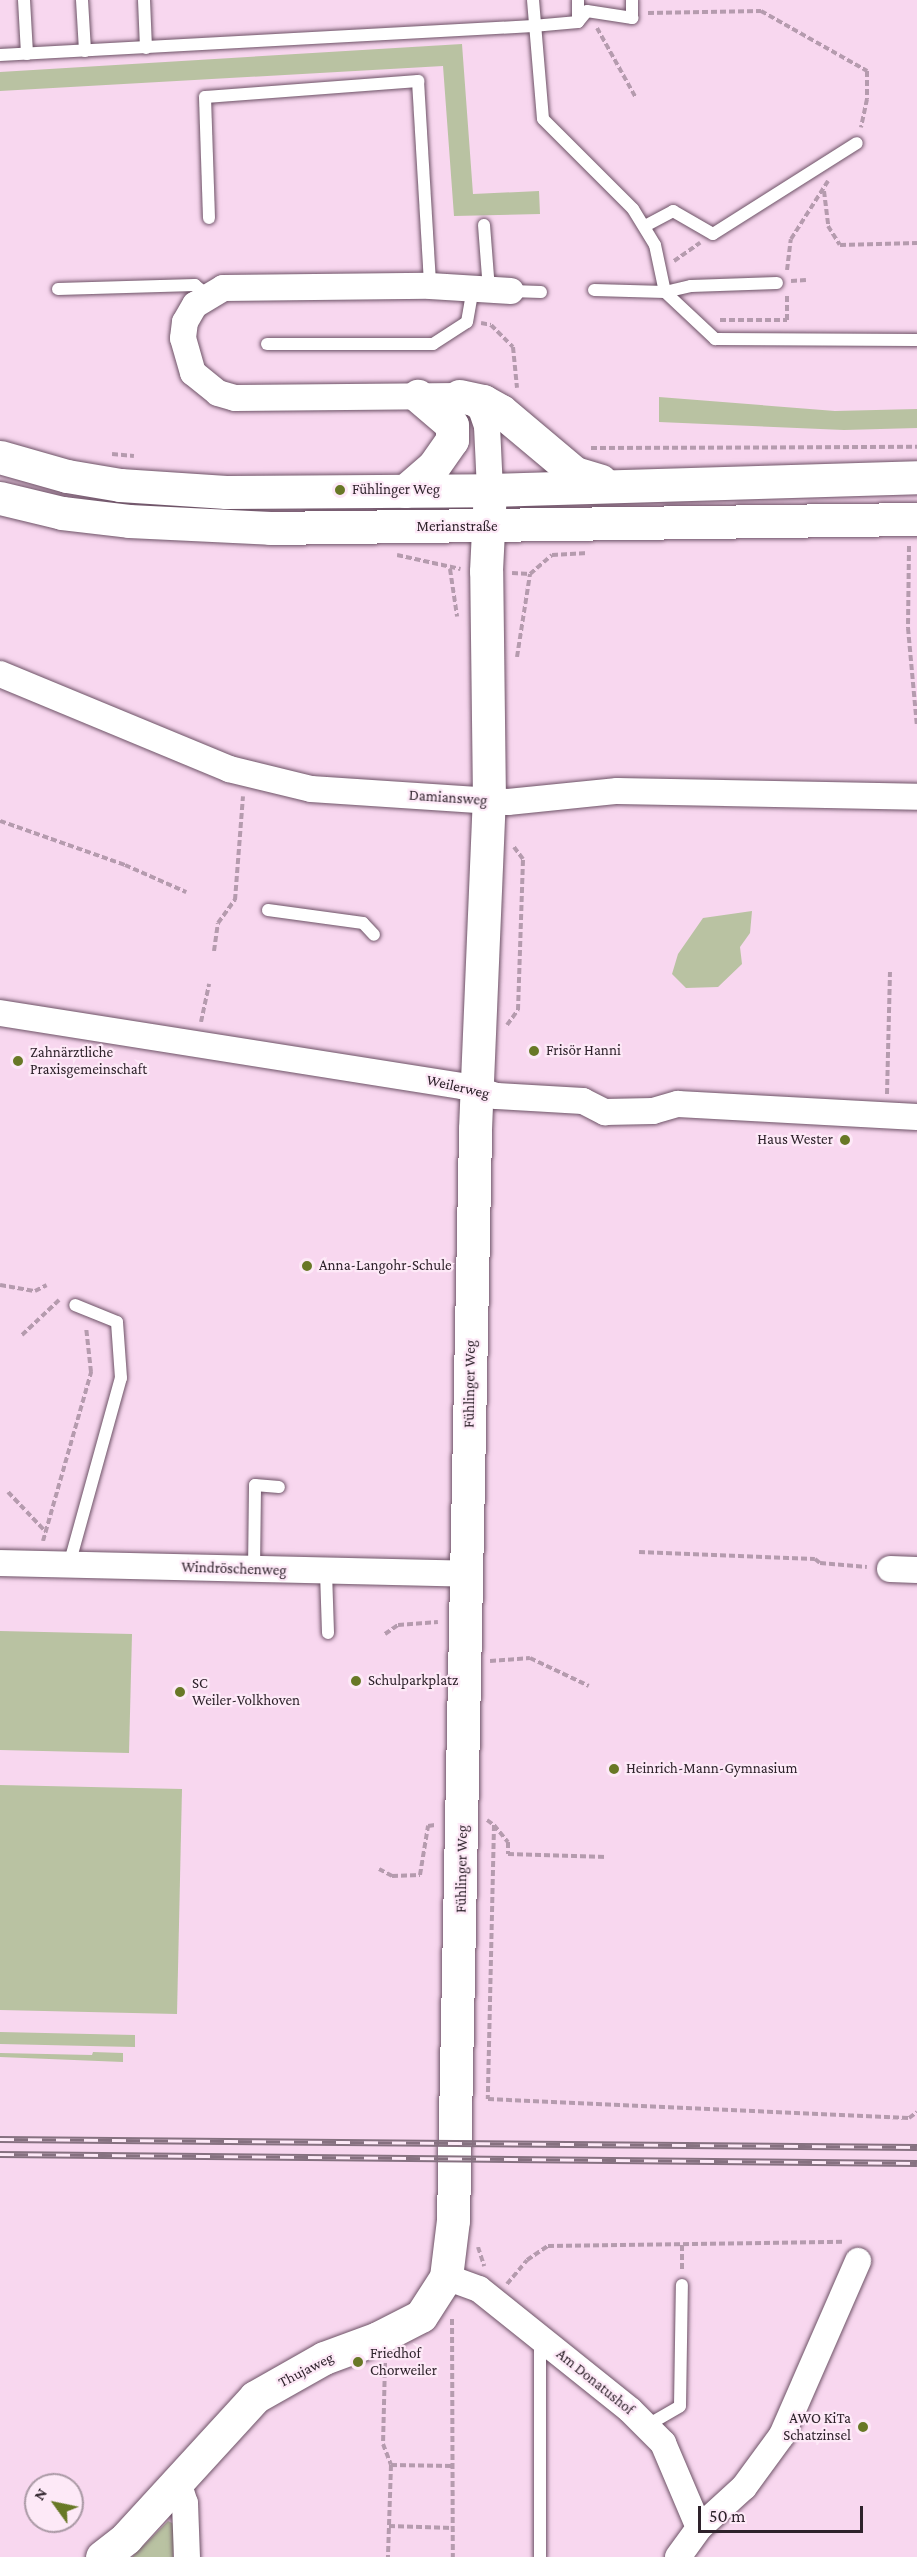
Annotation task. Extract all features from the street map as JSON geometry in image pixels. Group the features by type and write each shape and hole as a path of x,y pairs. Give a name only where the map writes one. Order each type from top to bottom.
{"street":[{"path":"491,290 430,286 223,288 207,296 185,322 185,354 193,373 218,393 235,398 459,396 483,401 501,411 575,472 611,484"},
{"path":"405,491 433,467 452,440 452,425 418,396"},
{"path":"459,396 481,409 487,426 490,490"},
{"path":"0,457 67,476 156,488 272,493 490,490 611,484 917,477"},
{"name":"Fühlinger Weg","path":"446,2277 453,2220 480,1821 466,1662 476,1091 489,801 486,571 491,527 490,490"},
{"name":"Merianstraße","path":"0,498 62,513 191,525 913,532"},
{"name":"Damiansweg","path":"0,675 244,774 311,789 489,801 576,798 616,791 917,797"},
{"name":"Weilerweg","path":"0,1013 197,1043 497,1096 583,1101 605,1112 653,1111 678,1104 917,1117"},
{"name":"Windröschenweg","path":"0,1563 467,1574"},
{"path":"890,1569 917,1570"},
{"path":"678,2557 699,2528 744,2487 782,2435 858,2261"},
{"name":"Am Donatushof","path":"446,2277 479,2289 646,2426 663,2443 699,2528"},
{"name":"Thujaweg","path":"102,2557 126,2538 255,2397 324,2358 378,2338 421,2316 435,2299 446,2277"},
{"path":"178,2482 185,2503 187,2557"}],"lane":[{"path":"24,0 27,54"},
{"path":"82,0 85,51"},
{"path":"144,0 146,48"},
{"path":"533,0 543,119 633,209 645,226 662,267 665,292 715,339 917,340"},
{"path":"578,0 578,22"},
{"path":"0,55 534,26 578,22 587,10 632,18 632,0"},
{"path":"209,218 205,97 418,81 430,286"},
{"path":"645,226 673,211 713,234 857,143"},
{"path":"267,344 433,344 467,322 491,290 484,225"},
{"path":"594,290 665,292 691,286 782,282"},
{"path":"58,289 195,285 207,296"},
{"path":"491,290 541,292"},
{"path":"268,910 363,923 374,935"},
{"path":"69,1565 121,1378 117,1322 75,1305"},
{"path":"254,1570 255,1485 279,1487"},
{"path":"326,1572 328,1633"},
{"path":"646,2426 680,2406 682,2285"},
{"path":"540,2338 540,2557"}],"path":[{"path":"587,10 636,98"},
{"path":"632,18 640,13 761,11 867,71 867,99 857,143"},
{"path":"698,323 714,320 787,320 782,282 791,239 824,191 831,176"},
{"path":"824,191 828,226 840,244 917,243"},
{"path":"662,267 713,234"},
{"path":"782,282 806,280"},
{"path":"467,322 491,325 513,346 513,368 520,394"},
{"path":"587,448 917,447"},
{"path":"103,453 146,458"},
{"path":"913,532 908,628 917,726"},
{"path":"213,951 218,922 235,900 244,774"},
{"path":"0,821 186,892"},
{"path":"887,1114 890,972"},
{"path":"197,1043 209,984"},
{"path":"0,1285 35,1290 47,1285"},
{"path":"22,1335 64,1296"},
{"path":"36,1564 91,1372 89,1334 75,1305"},
{"path":"8,1492 46,1532"},
{"path":"639,1552 815,1559 820,1563 890,1569"},
{"path":"385,1634 398,1625 447,1621"},
{"path":"466,1662 530,1658 589,1686"},
{"path":"480,1821 488,2099 909,2118 917,2112"},
{"path":"378,1869 392,1876 420,1875 428,1826 480,1821 508,1842 508,1854 607,1857"},
{"path":"682,2242 682,2285"},
{"path":"503,2289 527,2260 548,2246 682,2242 848,2242 858,2261"},
{"path":"442,2320 452,2315 453,2557"},
{"path":"375,2363 385,2359 383,2444 391,2465 388,2557"},
{"path":"391,2465 453,2466"},
{"path":"389,2526 453,2528"}],"green space":[{"path":"462,44 473,194 539,191 540,214 454,216 443,66 0,91 0,72"},
{"path":"659,397 835,411 917,409 917,428 844,430 659,422"},
{"path":"752,911 750,933 740,947 742,964 718,987 686,988 672,974 678,954 703,918"},
{"path":"0,1631 132,1634 129,1753 0,1750"},
{"path":"0,1785 182,1789 177,2014 0,2010"},
{"path":"0,2032 135,2035 135,2047 0,2044"},
{"path":"93,2052 123,2053 123,2062 0,2057 0,2053 92,2055"},
{"path":"168,2521 176,2525 173,2557 132,2557"}],"railway":[{"path":"0,2139 917,2147"},
{"path":"0,2154 917,2163"}],"place":[{"name":"Fühlinger Weg","path":"340,490"},
{"name":"Frisör Hanni","path":"534,1051"},
{"name":"Zahnärztliche Praxisgemeinschaft","path":"18,1061"},
{"name":"Haus Wester","path":"845,1140"},
{"name":"Anna-Langohr-Schule","path":"307,1266"},
{"name":"Schulparkplatz","path":"356,1681"},
{"name":"SC Weiler-Volkhoven","path":"180,1692"},
{"name":"Heinrich-Mann-Gymnasium","path":"614,1769"},
{"name":"Friedhof Chorweiler","path":"358,2362"},
{"name":"AWO KiTa Schatzinsel","path":"863,2427"}]}
